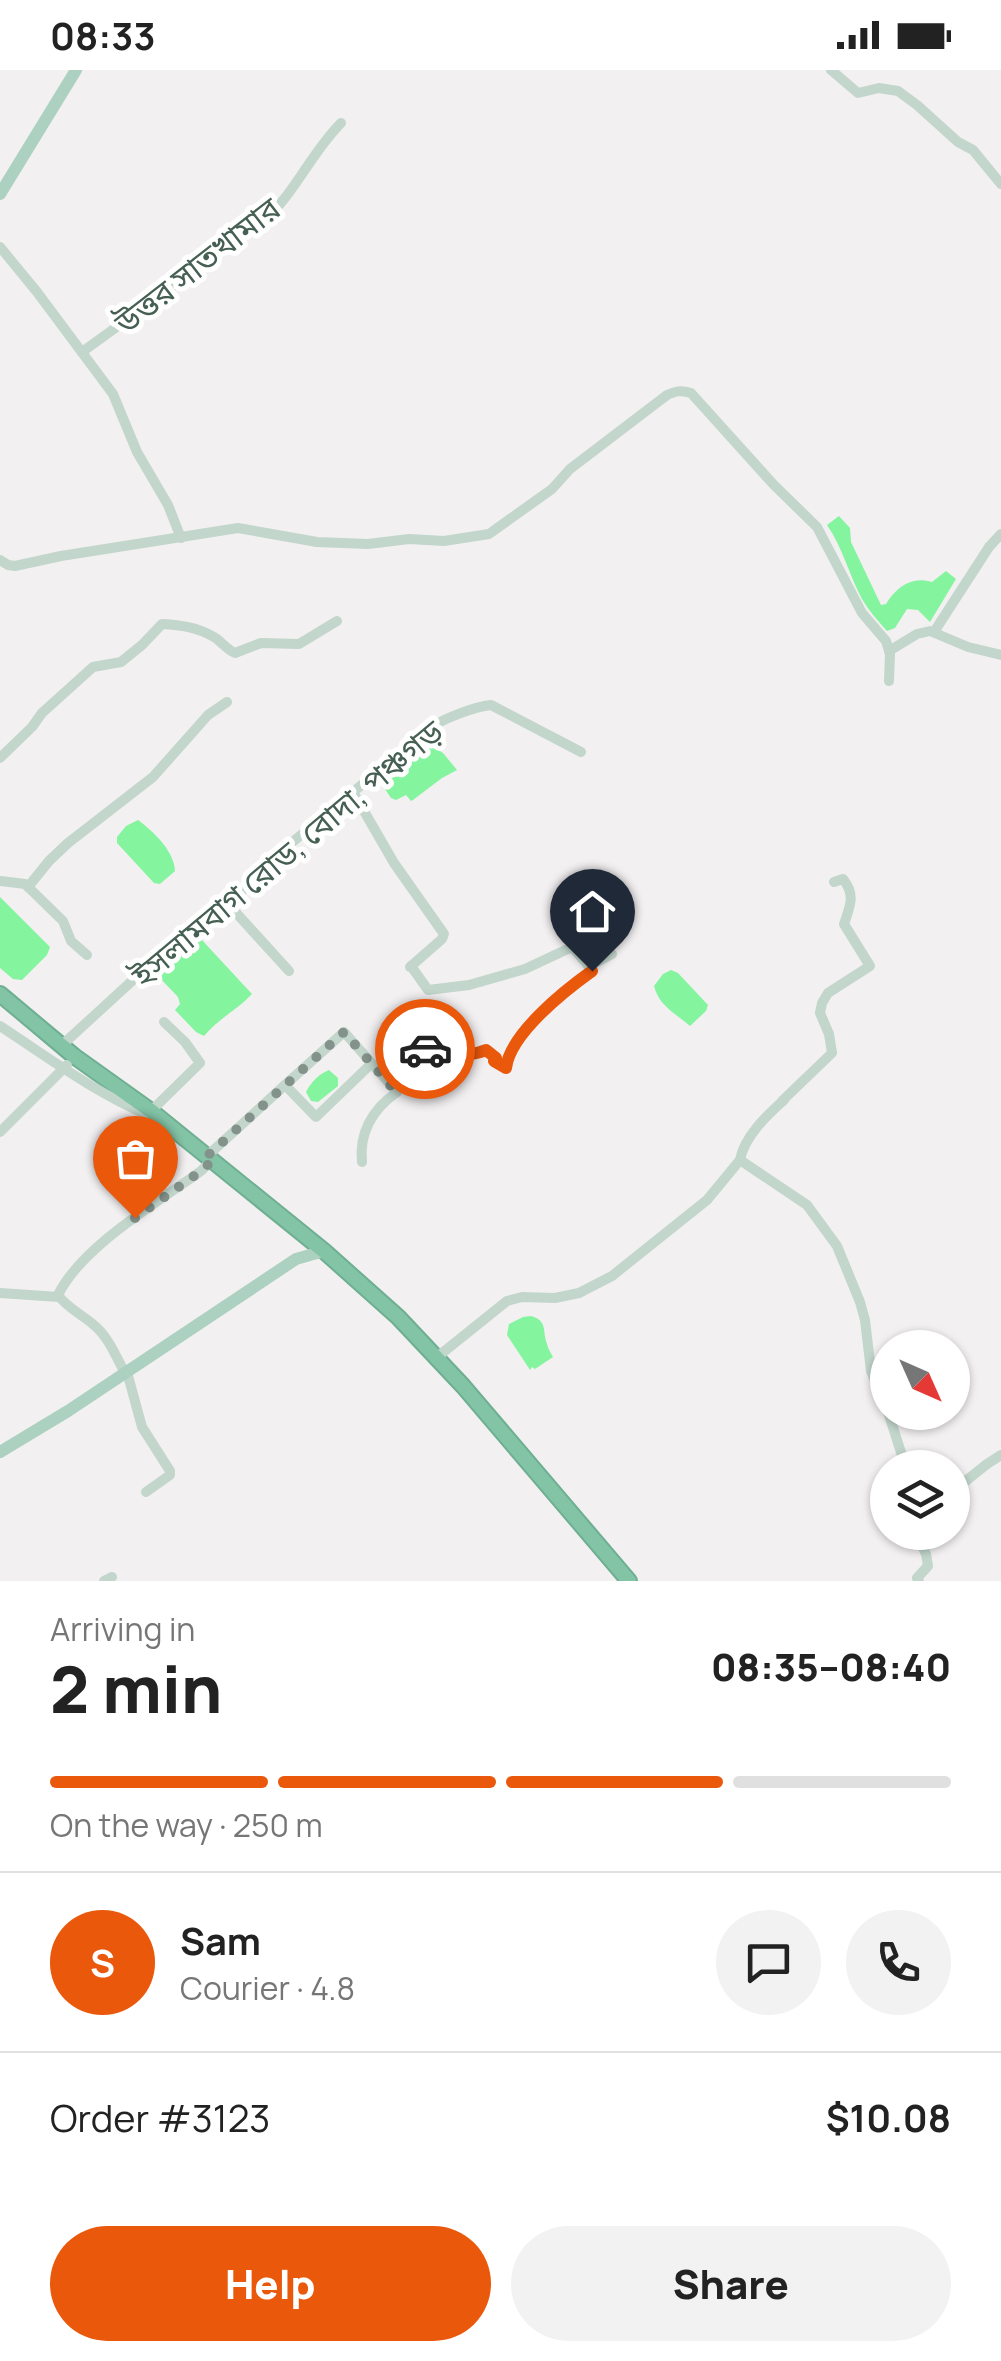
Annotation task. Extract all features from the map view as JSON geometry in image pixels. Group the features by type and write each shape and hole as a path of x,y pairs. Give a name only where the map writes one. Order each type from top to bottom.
{"highway":[{"path":"0,994 61,1046 157,1116 398,1317 629,1581"},
{"path":"294,1252 298,1232"}],"main road":[{"path":"0,194 76,70"},
{"path":"278,1272 294,1252 317,1247"},
{"path":"1,1450 68,1412 317,1247"}],"street":[{"path":"831,70 858,93 879,88 898,91 973,150 1001,184"},
{"name":"উত্তর সাতখামার","path":"82,352 266,219 342,124"},
{"name":"উত্তর সাতখামার","path":"0,247 113,394 137,452 168,505 181,538"},
{"path":"0,560 15,566 238,528 317,542 368,544 409,539 444,541 488,534 677,390 691,394 816,527 862,614 886,641 890,651 889,681"},
{"path":"934,632 1001,534"},
{"path":"0,758 42,713 93,668 120,662 162,624 187,626 216,638 235,653 261,643 298,644 336,621"},
{"path":"890,651 917,634 934,632 968,647 1001,655"},
{"path":"28,887 68,843 152,776 208,715 227,702"},
{"name":"ইসলামবাগ রোড, বোদা, পঞ্চগড়","path":"61,1046 156,959 228,905 278,854 433,726 480,706 492,705 582,752"},
{"path":"353,792 394,863 444,934 410,967 428,990 469,985 525,969 572,947 589,967"},
{"path":"436,1358 507,1301 578,1294 612,1276 707,1200 740,1160 741,1152 766,1116 830,1057 829,1034 820,1013 822,1004 828,993 870,966 844,924 852,892 843,879 834,882"},
{"path":"0,884 25,884 63,921 71,941 87,955"},
{"path":"228,905 289,971"},
{"path":"362,1162 360,1146 378,1107 396,1092 403,1073 436,1038 461,1053 471,1055 486,1050 496,1058 496,1064 506,1068 507,1054 520,1037 591,965 612,954"},
{"path":"0,1026 124,1105 157,1116 200,1063 164,1022"},
{"path":"59,1297 63,1285 93,1251 201,1171 285,1085 344,1032 396,1092"},
{"path":"0,1132 74,1056"},
{"path":"285,1085 316,1117 372,1064"},
{"path":"740,1160 807,1205 836,1246 860,1302 870,1362"},
{"path":"0,1293 59,1297 106,1337 126,1373 142,1427 170,1472 170,1476 146,1492"},
{"path":"970,1478 1001,1455"},
{"path":"919,1581 917,1578 928,1566 924,1550"}],"shaded area":[{"path":"839,516 850,528 851,542 881,605 912,582 932,582 946,571 956,579 930,622 918,610 907,609 895,628 887,631 877,620 862,599 827,525"},
{"path":"424,740 443,753 457,770 411,801 406,795 391,798 379,780 381,775"},
{"path":"138,820 162,842 174,864 175,871 160,884 154,883 117,843 126,826"},
{"path":"0,897 50,947 22,980 13,979 0,968"},
{"path":"201,939 252,994 204,1036 175,1010 180,1004 178,997 157,975"},
{"path":"671,970 708,1005 690,1026 656,993 654,986"},
{"path":"329,1070 338,1078 338,1086 318,1102 311,1101 308,1088"},
{"path":"531,1316 542,1323 553,1357 530,1370 507,1335 509,1324"}],"way so far":[{"path":"135,1218 201,1171 212,1161 206,1157 344,1032 396,1092 403,1073 425,1049"}],"route":[{"path":"425,1049 436,1038 461,1053 471,1055 486,1050 496,1058 496,1064 506,1068 507,1054 520,1037 573,984 592,971"}]}
